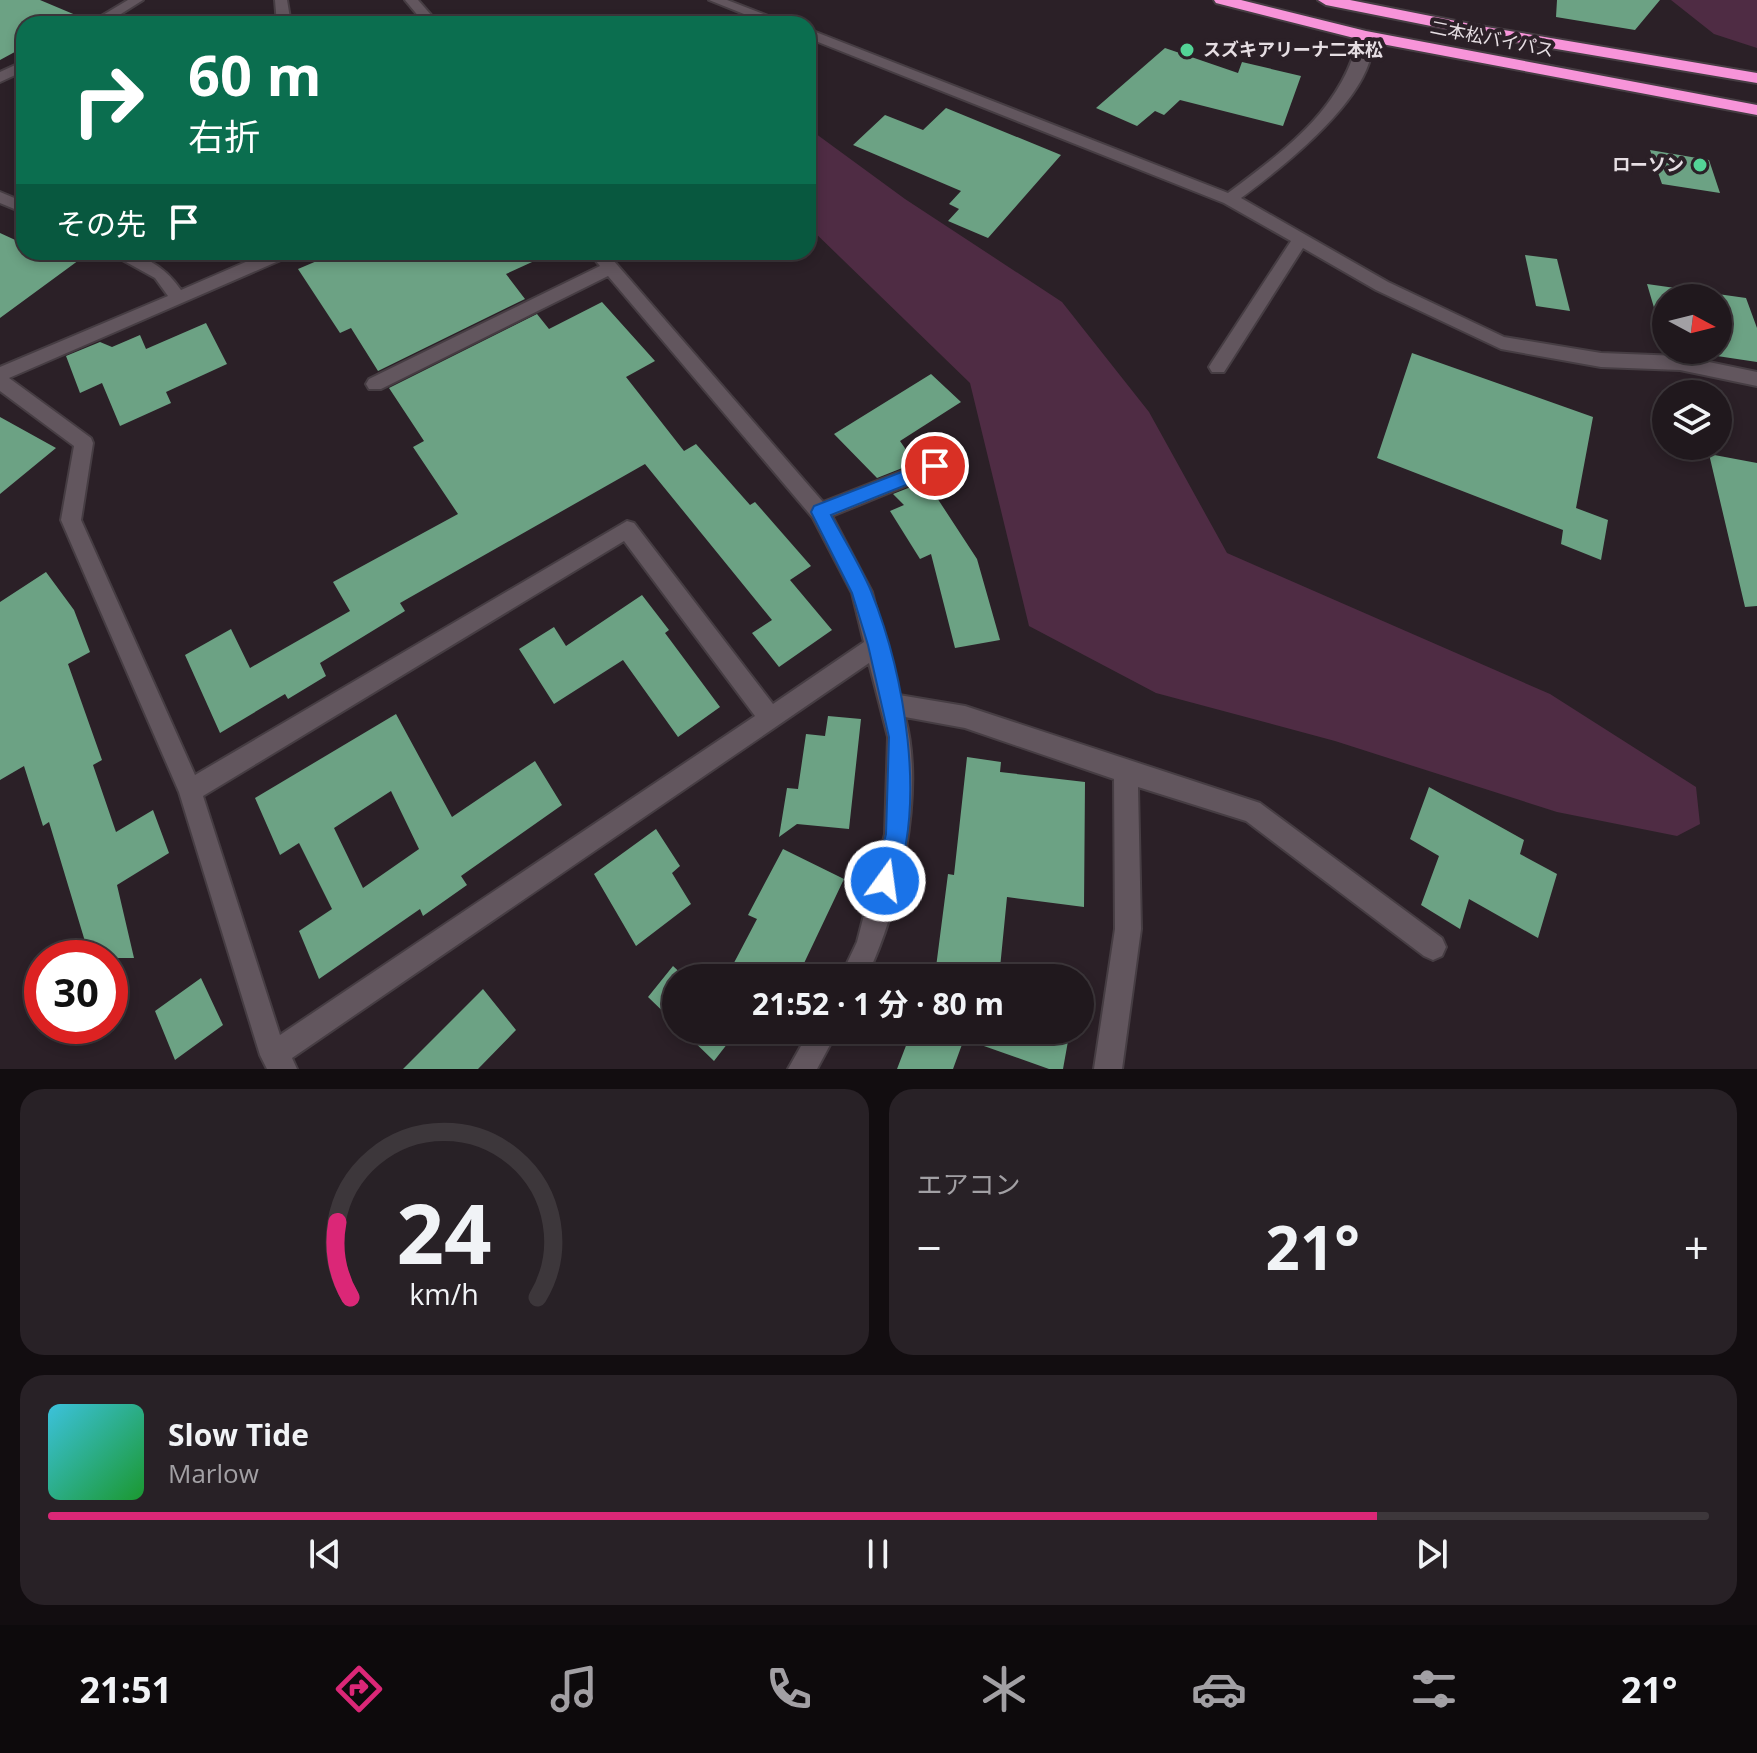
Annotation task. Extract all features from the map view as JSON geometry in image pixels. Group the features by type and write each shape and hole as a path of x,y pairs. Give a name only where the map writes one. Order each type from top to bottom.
{"highway":[{"name":"二本松バイパス","path":"1222,0 1366,36 1757,110"},
{"name":"二本松バイパス","path":"1326,0 1486,32 1757,78"}],"street":[{"path":"109,16 137,0"},
{"path":"411,0 425,16"},
{"path":"715,0 760,16"},
{"path":"816,36 1230,199 1382,286 1501,343 1601,360 1680,363 1757,379"},
{"path":"1230,199 1304,143 1348,87 1364,57 1366,36"},
{"path":"1218,367 1300,240"},
{"path":"132,260 161,274 177,296"},
{"path":"0,375 265,260"},
{"path":"375,384 603,260 820,512 862,592 899,737 897,834 869,945 860,964"},
{"path":"0,381 84,443 71,520 190,791 278,1062 878,645"},
{"path":"820,512 935,466"},
{"path":"190,791 627,529 771,719"},
{"path":"891,704 965,717 1252,811 1433,947"},
{"path":"1108,1069 1128,929 1126,772"},
{"path":"802,1069 817,1044"}],"shaded area":[{"path":"1671,0 1757,0 1757,48 1714,34"},
{"path":"816,134 905,199 1062,302 1149,412 1227,553 1550,694 1696,787 1700,824 1677,836 1557,812 1335,741 1156,693 1029,626 970,383 816,234"}],"building":[{"path":"0,0 40,0 78,16 16,16 16,51 0,60"},
{"path":"1557,0 1660,0 1635,30 1556,17"},
{"path":"1165,48 1238,73 1242,62 1301,76 1283,126 1180,100 1164,115 1155,111 1137,126 1096,108"},
{"path":"946,108 1061,155 988,238 948,221 959,209 949,204 961,191 853,145 885,115 923,130"},
{"path":"1650,150 1709,160 1720,193 1662,184"},
{"path":"0,233 16,240 16,260 79,260 0,318"},
{"path":"1525,255 1557,259 1570,311 1536,306"},
{"path":"319,260 537,260 506,274 525,299 378,371 351,328 340,333 298,269"},
{"path":"1647,284 1652,285 1652,301"},
{"path":"1732,296 1746,298 1757,328 1757,362 1732,358"},
{"path":"602,302 655,361 626,377 684,451 696,444 750,505 755,502 811,566 790,580 832,630 779,667 752,633 772,620 645,464 400,603 405,611 320,663 326,676 288,699 285,694 220,733 185,655 231,629 250,668 350,611 333,582 458,514 413,447 424,441 389,388 537,314 549,329"},
{"path":"206,323 227,364 166,392 171,403 120,426 102,383 80,393 66,356 100,342 112,347 140,335 146,349"},
{"path":"1412,353 1593,417 1576,508 1608,520 1601,560 1561,544 1563,530 1377,458"},
{"path":"931,374 961,402 900,441 915,463 877,478 834,434"},
{"path":"0,417 56,448 0,494"},
{"path":"1732,458 1757,463 1757,606 1745,607 1710,460"},
{"path":"926,481 977,559 1000,640 955,648 931,554 920,559 890,511 904,505 893,494"},
{"path":"46,572 74,610 90,652 68,664 102,760 93,765 116,832 153,810 169,853 117,885 134,958 128,958 128,940 85,940 49,822 43,826 24,766 0,780 0,602"},
{"path":"642,595 669,630 665,633 720,707 678,737 623,660 554,704 519,649 554,627 566,646"},
{"path":"396,714 452,817 535,761 562,805 461,876 467,885 423,916 420,909 319,979 299,931 332,909 299,843 280,855 255,798","holes":["391,791 419,849 363,888 334,828"]},
{"path":"828,716 861,719 849,829 797,824 779,837 787,788 798,789 806,734 825,736"},
{"path":"967,757 1001,762 1000,772 1085,782 1084,907 1007,897 1000,964 936,964 948,874 954,875"},
{"path":"1429,787 1524,840 1520,854 1557,874 1538,938 1469,899 1460,929 1421,905 1439,856 1410,839"},
{"path":"656,829 680,866 672,873 691,904 636,946 594,874"},
{"path":"783,849 844,879 804,964 733,964 757,919 748,915"},
{"path":"201,978 223,1025 175,1060 155,1011"},
{"path":"662,980 662,1010 648,997"},
{"path":"483,989 516,1030 478,1069 403,1069"},
{"path":"696,1044 727,1044 714,1061"},
{"path":"907,1044 962,1044 953,1069 897,1069"},
{"path":"978,1044 1067,1044 1063,1069 1049,1069"}],"place":[{"name":"スズキアリーナ二本松","path":"1187,50"},
{"name":"ローソン","path":"1700,165"}],"route":[{"path":"885,881 897,834 899,737 862,592 820,512 935,466"}]}
